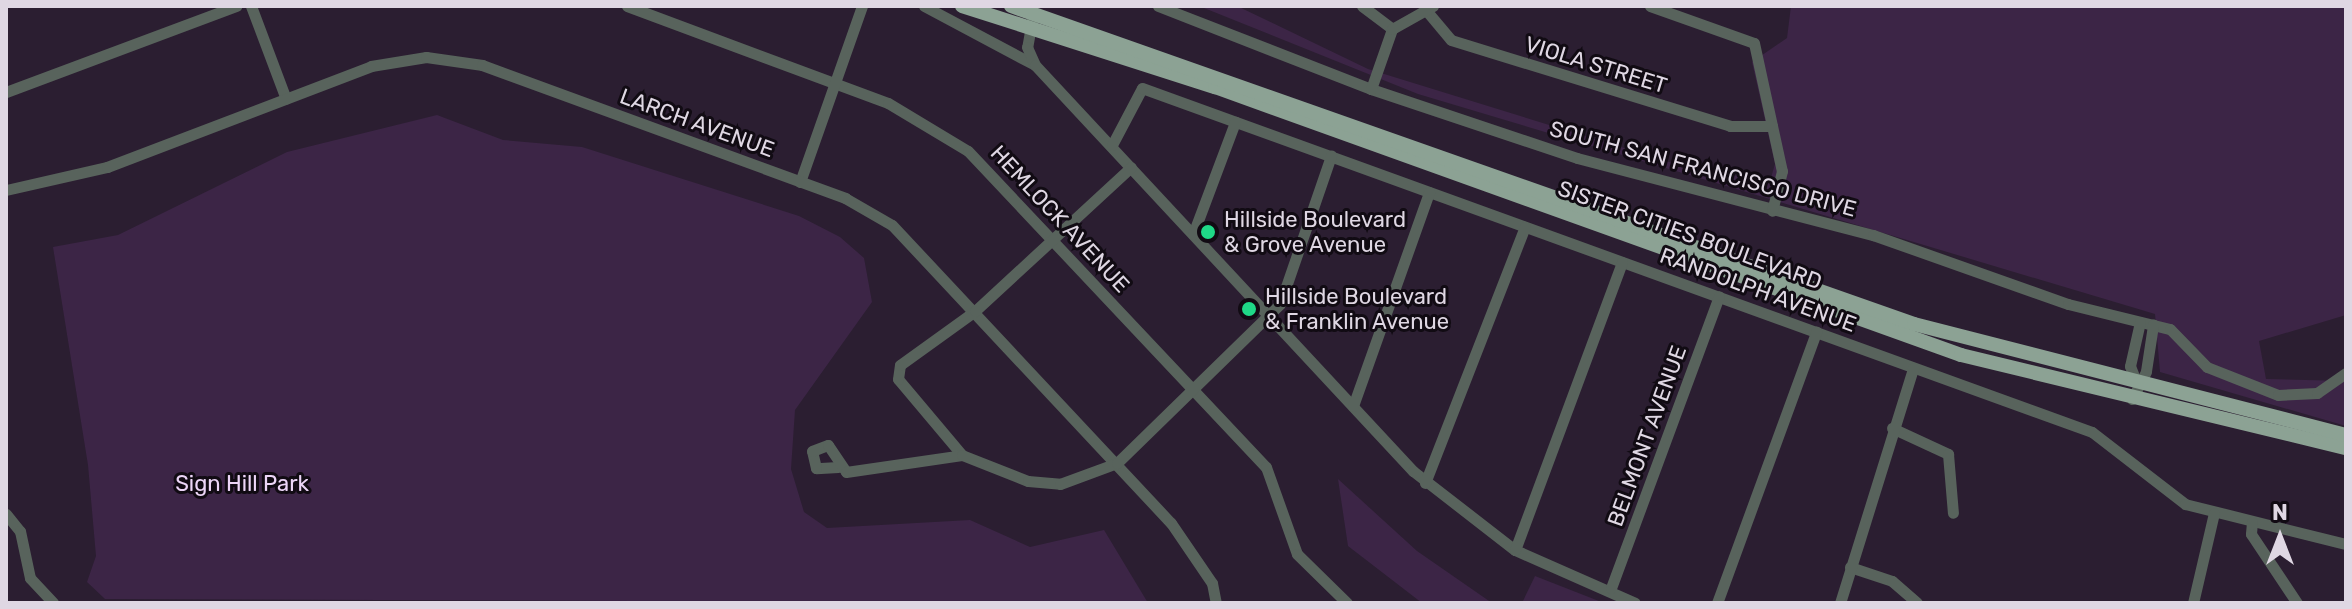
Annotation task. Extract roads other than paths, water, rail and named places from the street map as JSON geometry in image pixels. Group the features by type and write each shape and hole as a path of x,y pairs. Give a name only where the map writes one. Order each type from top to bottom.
{"main road":[{"name":"SISTER CITIES BOULEVARD","path":"962,6 1029,30 1215,87 1961,355 2132,399 2346,448"},
{"name":"SISTER CITIES BOULEVARD","path":"1011,6 1914,324 2346,435"}],"street":[{"path":"6,92 236,6"},
{"path":"251,6 286,99"},
{"name":"HEMLOCK AVENUE","path":"627,6 835,83 941,131 1053,239 1266,467 1297,554 1347,603"},
{"path":"800,182 862,6"},
{"path":"924,6 1035,65 1425,483 1515,550 1611,588 1635,603"},
{"name":"SOUTH SAN FRANCISCO DRIVE","path":"1158,6 1371,89 1590,162 1873,235 2170,329 2207,367 2278,395 2317,393 2346,373"},
{"path":"1362,6 1392,29"},
{"path":"1650,6 1747,35 1759,53 1782,171 1772,211"},
{"path":"1371,89 1392,29 1429,8"},
{"name":"VIOLA STREET","path":"1429,8 1439,35 1466,45 1730,126 1772,126"},
{"path":"1034,14 1029,30 1035,65"},
{"name":"LARCH AVENUE","path":"6,190 107,167 371,66 454,59 800,182 892,225 1171,523 1212,583 1216,603"},
{"name":"RANDOLPH AVENUE","path":"1112,145 1142,88 2105,437 2160,492 2214,513 2346,544"},
{"path":"1193,234 1235,122"},
{"path":"1131,167 975,311 900,365 898,379 962,455 1028,481 1060,484 1117,463 1271,317 1331,156"},
{"path":"1353,406 1429,192"},
{"path":"1425,483 1525,227"},
{"path":"1515,550 1622,262"},
{"name":"BELMONT AVENUE","path":"1611,588 1719,296"},
{"path":"2136,381 2130,366 2140,322"},
{"path":"2132,399 2136,381 2146,371 2153,325"},
{"path":"1717,603 1816,332"},
{"path":"1840,603 1913,368"},
{"path":"1892,428 1948,454 1953,513"},
{"path":"838,467 872,473 962,455"},
{"path":"2197,601 2214,513"},
{"path":"6,514 20,531 30,578 53,603"},
{"path":"2252,522 2251,534 2297,603"},
{"path":"1850,567 1892,581 1917,603"}],"place":[{"name":"Hillside Boulevard & Grove Avenue","path":"1208,232"},
{"name":"Hillside Boulevard & Franklin Avenue","path":"1249,309"}],"park label":[{"name":"Sign Hill Park","path":"242,484"}]}
